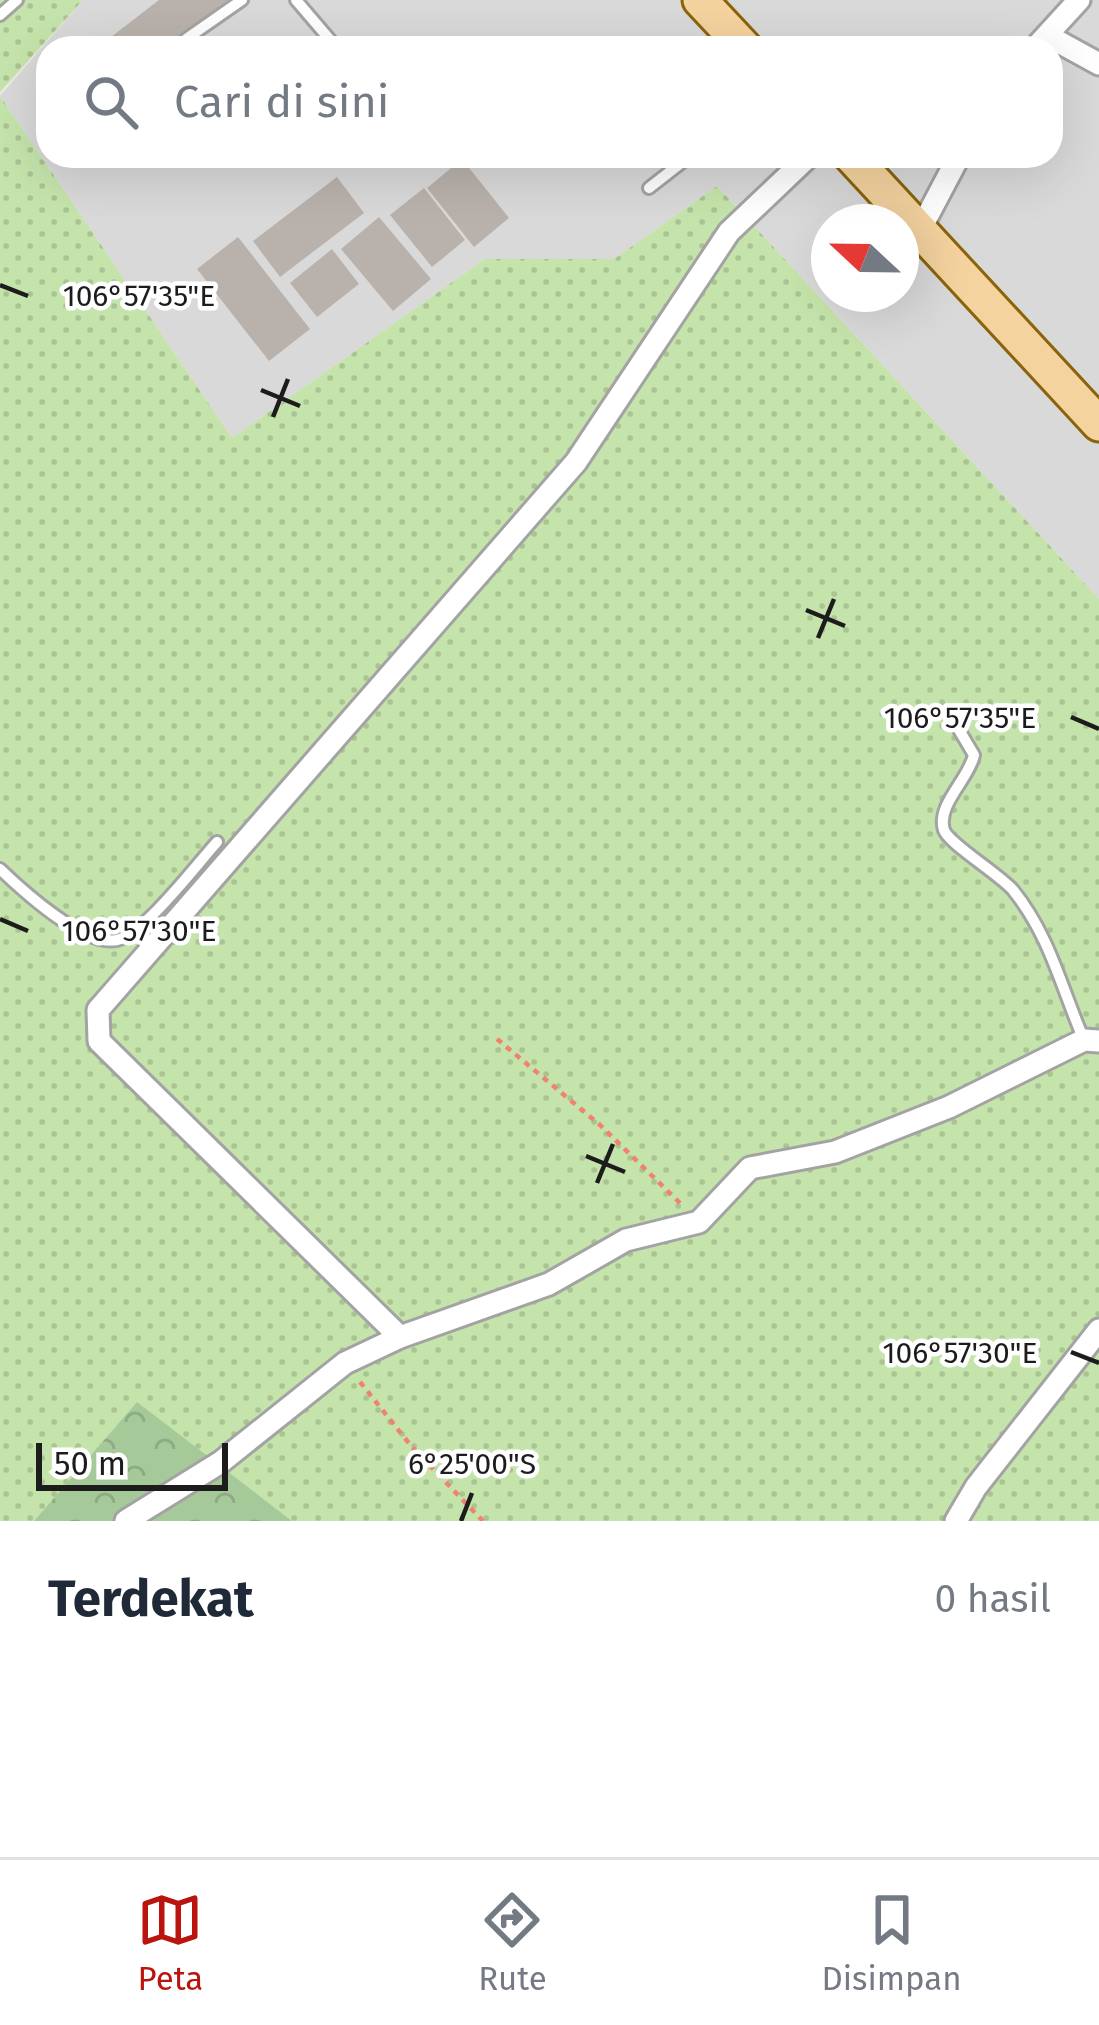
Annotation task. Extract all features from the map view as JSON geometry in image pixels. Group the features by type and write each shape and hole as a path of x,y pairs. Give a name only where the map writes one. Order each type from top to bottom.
{"main road":[{"path":"703,1 734,36"},
{"path":"861,168 1099,424"}],"street":[{"path":"1046,36 1079,0"},
{"path":"1063,50 1099,64"},
{"path":"400,1337 99,1041 98,1010 576,462 729,232 796,168"},
{"path":"920,230 953,168"},
{"path":"126,1521 221,1462 345,1363 400,1337 549,1284 626,1240 699,1222 750,1168 835,1152 949,1107 1091,1040"},
{"path":"956,1521 976,1487 1099,1330"}],"lane":[{"path":"0,15 17,0"},
{"path":"190,36 242,0"},
{"path":"296,0 327,36"},
{"path":"650,188 675,168"},
{"path":"952,718 974,755 971,770 944,811 943,828 949,839 999,874 1037,923 1091,1040"},
{"path":"0,869 37,904 99,938 118,940 138,927 218,842"}],"path":[{"path":"497,1039 600,1125 699,1222"},
{"path":"345,1363 412,1447 484,1521"}],"shaded area":[{"path":"83,0 1099,0 1099,599 834,312 919,312 919,204 811,204 811,288 717,186 614,259 485,259 232,438 49,168 1063,168 1063,36 52,36"},
{"path":"36,54 36,149 0,96"}],"green space":[{"path":"0,0 83,0 51,36 36,36 36,52 0,92"},
{"path":"0,96 36,149 36,168 49,168 232,438 485,259 614,259 717,186 811,288 811,312 834,312 1099,599 1099,1521 292,1521 137,1403 34,1521 0,1521"},
{"path":"137,1402 292,1521 34,1521"}],"building":[{"path":"159,0 228,0 181,36 112,36"},
{"path":"451,168 469,168 509,218 474,247 427,188"},
{"path":"337,177 364,213 280,277 253,241"},
{"path":"424,188 465,240 432,267 390,215"},
{"path":"379,217 431,279 393,311 341,249"},
{"path":"238,237 310,329 269,361 197,269"},
{"path":"332,249 359,284 317,317 290,283"}]}
